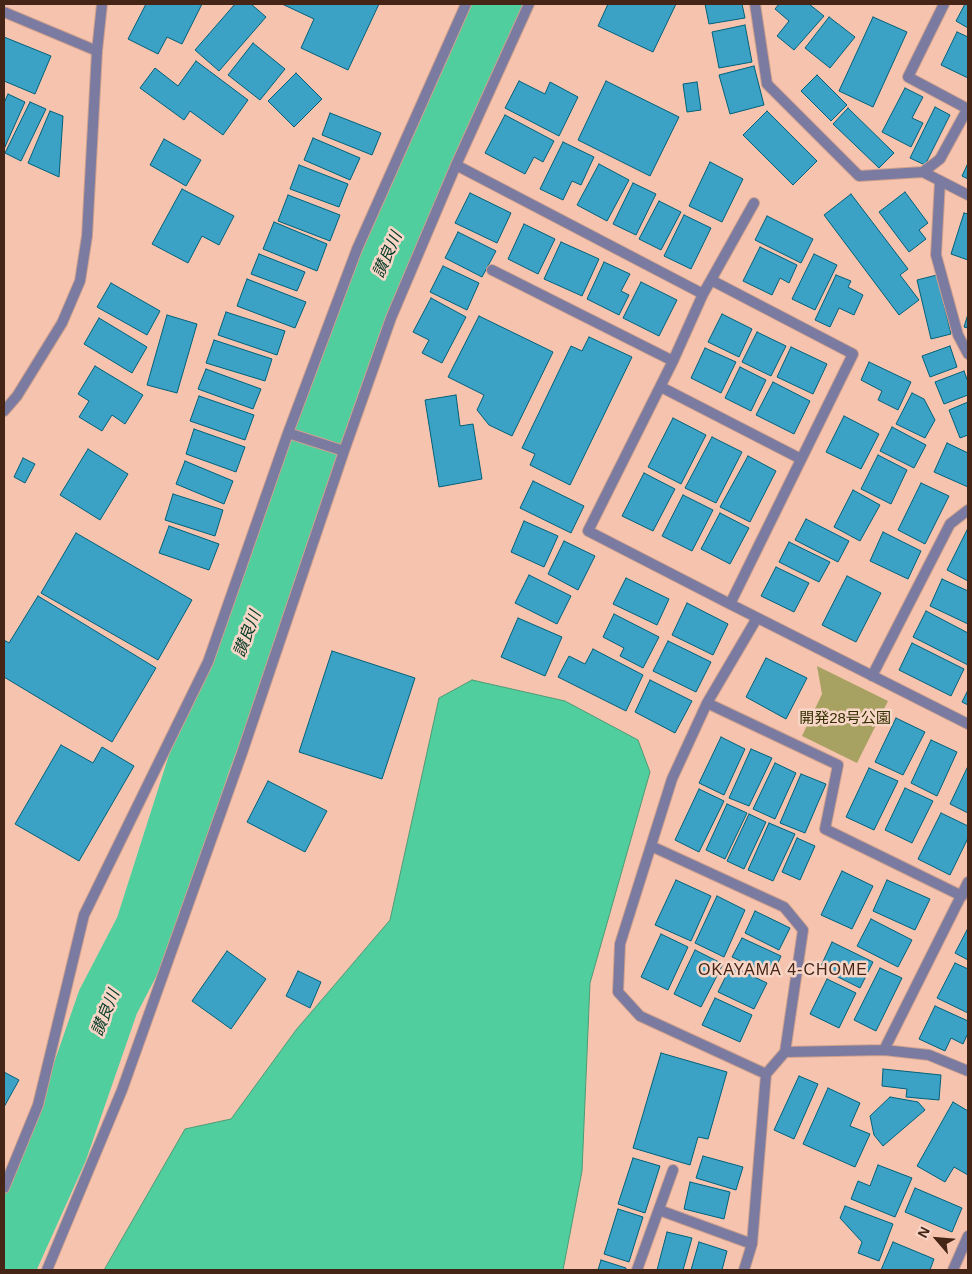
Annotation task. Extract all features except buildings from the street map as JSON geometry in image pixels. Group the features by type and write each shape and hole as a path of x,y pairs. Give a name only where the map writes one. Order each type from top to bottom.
{"street":[{"path":"4,411 17,396 62,323 80,281 87,236 97,51 102,4"},
{"path":"4,1188 38,1105 84,915 208,662 288,433 356,249 466,4"},
{"path":"47,1270 122,1090 242,752 391,318 456,165 529,4"},
{"path":"754,4 767,84 859,176 923,172 968,195"},
{"path":"923,172 940,159 968,108 908,77 944,4"},
{"path":"4,12 97,51"},
{"path":"456,165 702,294"},
{"path":"940,181 936,255 958,335 968,354"},
{"path":"754,203 702,294 673,361 588,531 968,724"},
{"path":"492,270 673,361"},
{"path":"711,280 853,354 730,604"},
{"path":"660,387 801,459"},
{"path":"288,433 344,451"},
{"path":"872,676 950,524 968,510"},
{"path":"758,618 707,703 672,779 620,944 618,992 640,1016 766,1074"},
{"path":"707,703 838,765 824,829 962,896"},
{"path":"651,846 784,907 803,930 785,1052 766,1074 752,1244 744,1270"},
{"path":"884,1050 968,882"},
{"path":"785,1052 884,1050 929,1055 968,1071"},
{"path":"636,1270 673,1170"},
{"path":"659,1210 752,1244"},
{"path":"953,1270 968,1236"}],"green space":[{"name":"開発28号公園","path":"817,666 888,701 857,763 802,736 822,694"}],"shaded area":[{"path":"472,680 565,701 638,740 650,772 590,983 582,1171 563,1270 104,1270 185,1129 231,1119 296,1030 390,920 439,698"}],"waterway":[{"name":"讃良川","path":"4,1267 57,1149 108,1002 146,929 199,763 281,546 329,409 350,340 498,4"}],"district":[{"name":"OKAYAMA 4-CHOME","path":"783,971"}]}
